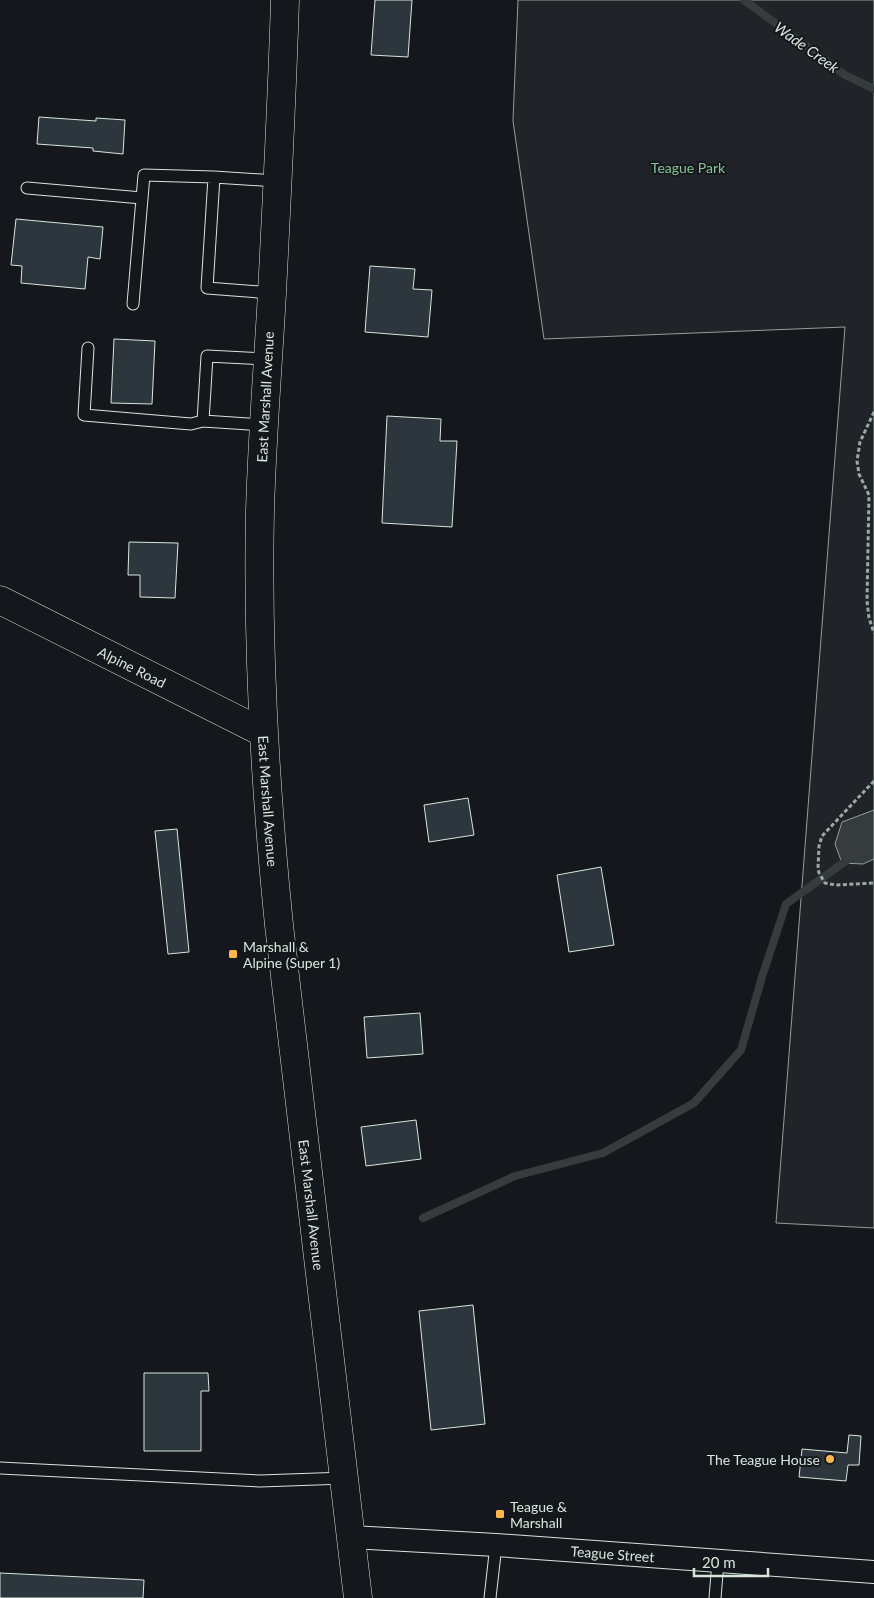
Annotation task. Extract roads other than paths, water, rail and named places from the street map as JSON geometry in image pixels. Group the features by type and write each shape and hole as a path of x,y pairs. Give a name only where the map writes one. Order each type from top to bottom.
{"main road":[{"name":"East Marshall Avenue","path":"286,0 272,293 263,425 260,566 262,732 279,924 358,1598"},
{"name":"Alpine Road","path":"0,600 262,732"}],"street":[{"name":"Teague Street","path":"351,1537 496,1545 874,1572"}],"lane":[{"path":"133,304 144,174 277,181"},
{"path":"214,177 207,288 272,293"},
{"path":"27,188 142,198"},
{"path":"88,348 84,415 191,424 203,421 263,425"},
{"path":"203,421 207,356 267,359"},
{"path":"0,1468 260,1481 345,1478"},
{"path":"490,1598 496,1545"},
{"path":"715,1598 718,1562"}],"waterway":[{"name":"Wade Creek","path":"744,0 845,75 874,89"},
{"path":"423,1218 515,1176 603,1153 694,1103 741,1050 786,904 850,858"}],"place":[{"name":"Marshall & Alpine (Super 1)","path":"233,954"},
{"name":"The Teague House","path":"830,1459"},
{"name":"Teague & Marshall","path":"500,1514"}],"park label":[{"name":"Teague Park","path":"688,167"}]}
